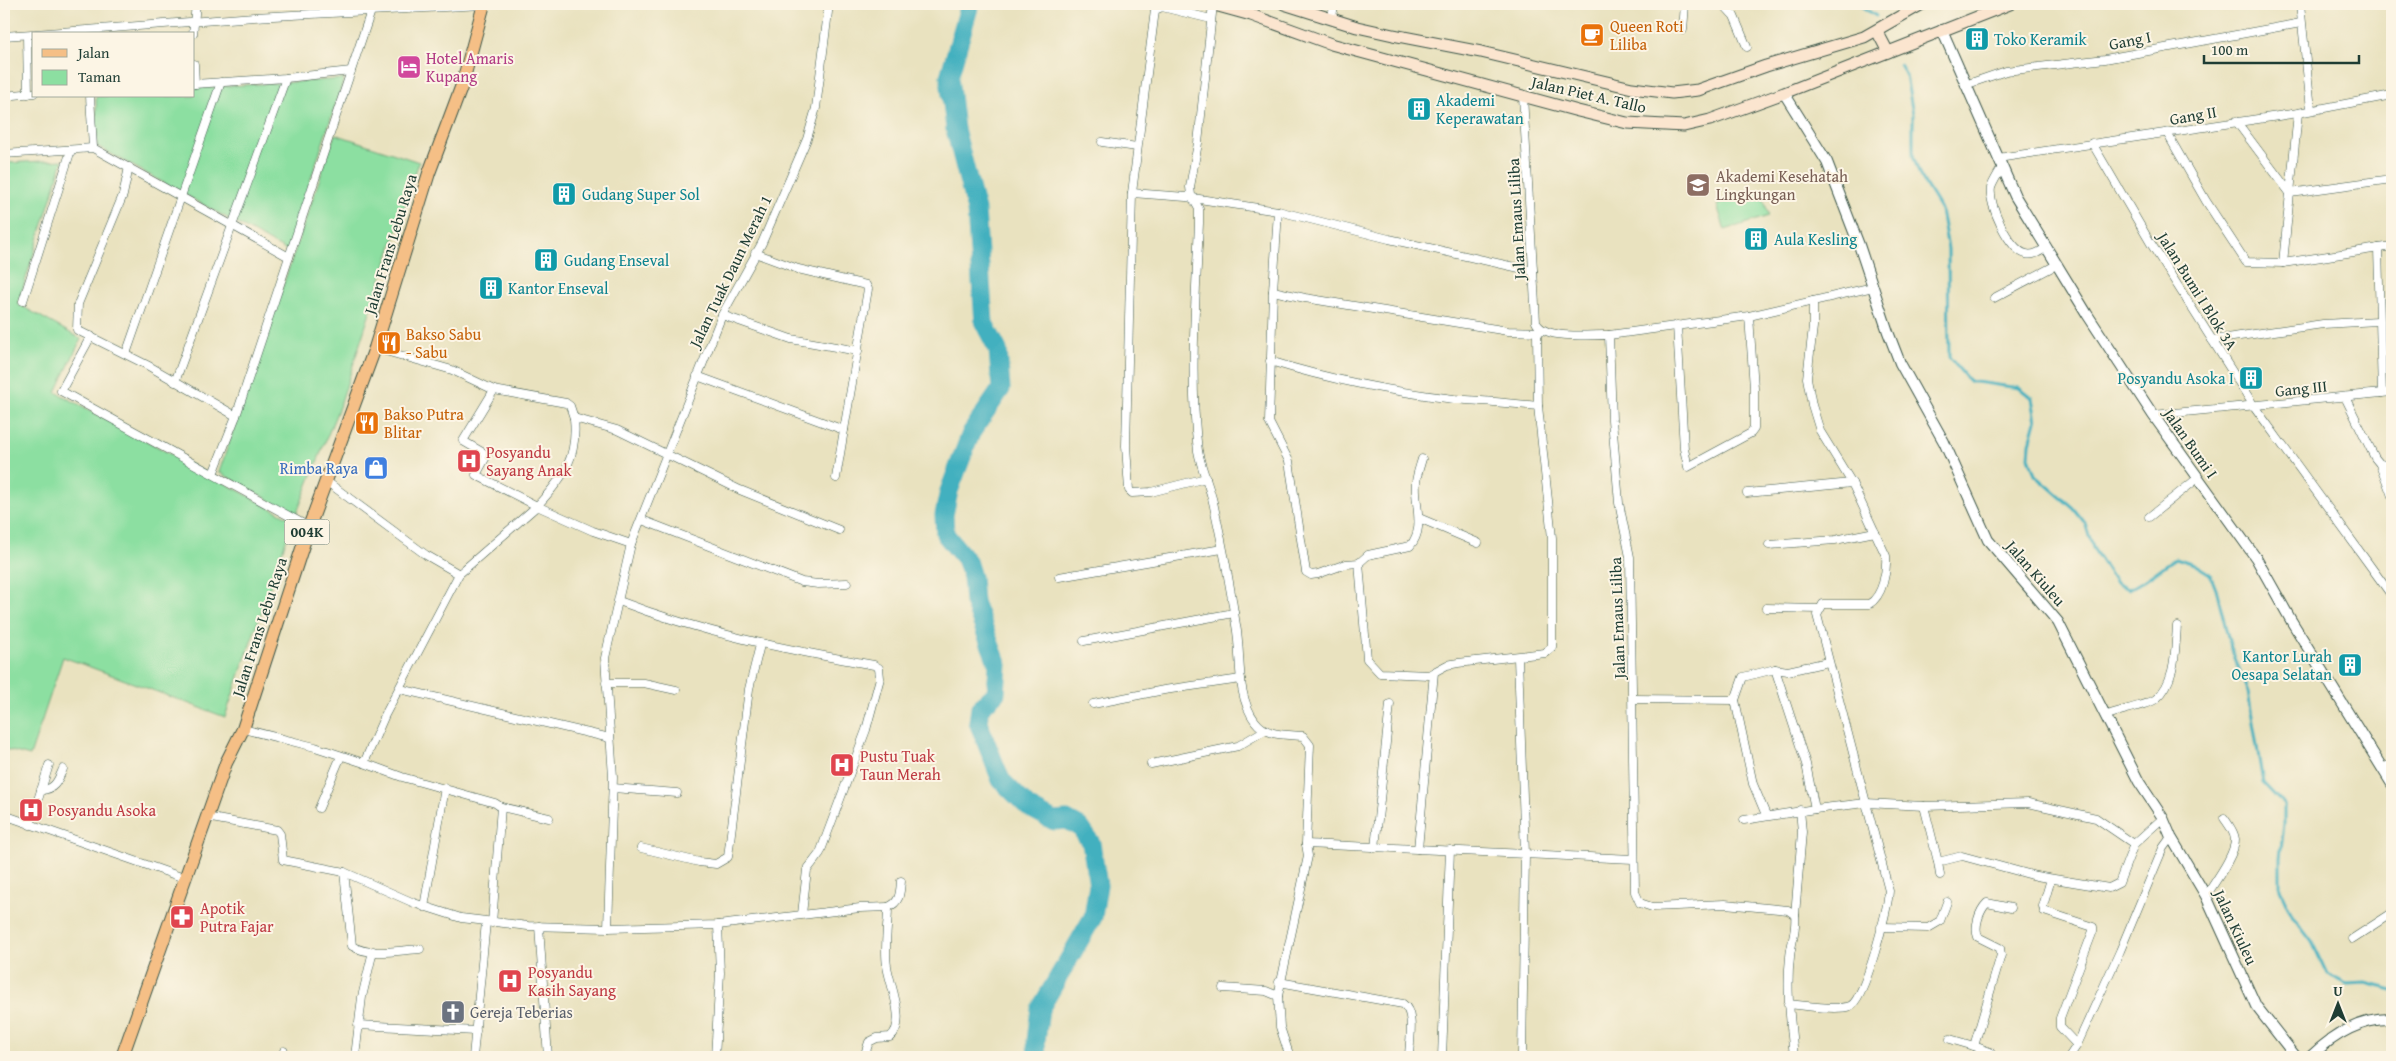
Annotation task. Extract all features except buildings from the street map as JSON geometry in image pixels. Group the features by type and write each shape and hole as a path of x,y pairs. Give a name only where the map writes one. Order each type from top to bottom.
{"main road":[{"name":"Jalan Frans Lebu Raya","path":"122,1057 206,817 226,763 243,729 309,527 374,348 429,173 462,85 484,4"},
{"name":"Jalan Piet A. Tallo","path":"1212,4 1251,15 1331,44 1627,123 1684,126 1710,120 1784,93 2010,4"},
{"name":"Jalan Piet A. Tallo","path":"1284,4 1393,35 1481,52 1632,88 1672,94 1698,90 1766,66 1864,37 1922,4"},
{"path":"1877,31 1888,52"}],"street":[{"path":"194,32 196,4"},
{"path":"57,32 195,21 484,4"},
{"name":"Jalan Tuak Daun Merah 1","path":"608,928 613,788 606,684 607,644 619,601 631,544 642,520 666,454 722,315 762,243 807,139 814,116 829,4"},
{"path":"1212,4 1198,143 1190,187 1192,199 1199,209 1196,294 1196,417 1199,454 1213,503 1222,549 1234,613 1241,679 1248,711 1254,720 1265,730 1274,734 1303,736 1310,745 1306,844 1308,856 1300,903 1278,996 1280,1027 1290,1057"},
{"path":"1332,18 1334,4"},
{"path":"1683,30 1685,4"},
{"path":"1723,4 1734,16 1747,47"},
{"path":"2300,4 2311,109"},
{"path":"1206,478 1151,492 1132,493 1129,490 1126,446 1132,193 1155,10 1162,7 1211,20"},
{"path":"213,474 236,416 371,12"},
{"name":"Gang I","path":"1965,85 1984,77 2014,70 2105,59 2301,23"},
{"name":"Jalan Bumi I","path":"1942,30 2016,196 2153,415 2256,558 2292,622 2392,784"},
{"path":"4,36 32,34 31,94 4,96"},
{"path":"195,84 286,78 351,71"},
{"path":"175,382 286,78"},
{"path":"126,354 221,82"},
{"name":"Jalan Kiuleu","path":"1784,93 1827,162 1860,245 1900,363 1944,442 1988,540 2058,622 2139,782 2163,818 2171,837 2206,896 2256,1006 2296,1057"},
{"name":"Gang II","path":"2000,163 2092,143 2298,113 2392,95"},
{"name":"Jalan Emaus Liliba","path":"1523,96 1536,322 1538,326 1547,332"},
{"path":"90,98 93,148"},
{"path":"2283,263 2298,113"},
{"path":"2236,121 2290,193"},
{"path":"2167,133 2242,259 2251,263 2283,263 2392,246"},
{"path":"1102,142 1138,147"},
{"name":"Jalan Bumi I Blok 3A","path":"2092,143 2150,242 2254,406 2392,596"},
{"path":"4,154 93,148 289,257"},
{"path":"23,301 71,150"},
{"path":"2000,163 1992,187 1992,202 1999,221 2014,246 2024,254 2033,255 2047,247"},
{"path":"129,167 122,195 78,304 77,330 126,354 236,416"},
{"path":"2290,193 2392,180"},
{"path":"1132,193 1278,211 1389,239 1533,271"},
{"path":"1278,211 1270,361 1269,422 1289,461 1306,572 1312,575 1346,564 1359,563 1368,555 1410,546 1416,538 1419,518 1416,480 1422,459"},
{"path":"2378,248 2378,321 2382,392"},
{"path":"755,253 798,269 866,285 868,289 836,478"},
{"path":"1994,298 2058,264"},
{"path":"1273,291 1305,298 1508,331 1609,335 1749,316 1873,287"},
{"path":"1788,1004 1844,1008 1856,1002 1866,981 1889,900 1888,884 1828,662 1818,615 1818,609 1822,604 1869,604 1875,601 1883,582 1886,562 1875,532 1852,483 1820,431 1808,387 1813,327 1813,301"},
{"path":"722,315 791,339 858,351"},
{"path":"1677,325 1684,450 1688,467 1751,433 1754,429 1754,388 1749,316"},
{"path":"2212,340 2323,324 2378,321"},
{"path":"1359,563 1367,658 1380,673 1389,675 1429,675 1447,665 1518,658 1545,653 1552,647 1552,538 1538,406 1536,333"},
{"name":"Jalan Emaus Liliba","path":"1609,335 1612,420 1619,503 1630,557 1633,698 1633,859 1635,892 1643,906 1725,904 1788,910 1795,915"},
{"path":"91,336 61,391 309,527"},
{"path":"364,763 459,574 537,506 565,471 575,449 574,418 570,406 566,403 494,390 452,370 374,348"},
{"path":"1270,361 1300,370 1404,391 1538,406"},
{"path":"697,376 844,430"},
{"path":"494,390 462,441 487,455 476,475 593,532 631,544"},
{"name":"Gang III","path":"2153,415 2392,392"},
{"path":"2345,397 2375,458 2380,464 2392,496"},
{"path":"574,418 606,426 740,490 839,530"},
{"path":"2380,464 2392,466"},
{"path":"2149,517 2198,478"},
{"path":"326,481 426,555 459,574"},
{"path":"1747,493 1852,483"},
{"path":"1419,518 1478,543"},
{"path":"642,520 802,582 818,584 847,583"},
{"path":"1769,545 1835,540 1875,532"},
{"path":"1059,577 1222,549"},
{"path":"619,601 673,621 760,645 874,665 879,669 880,678 866,730 820,853 807,870 802,914"},
{"path":"1766,608 1818,609"},
{"path":"1084,642 1234,613"},
{"path":"2104,716 2156,699 2170,676 2174,659 2177,626"},
{"path":"641,848 699,862 716,864 728,857 749,689 760,645"},
{"path":"1518,658 1525,854 1522,1057"},
{"path":"1766,815 1753,784 1735,700 1743,677 1775,669 1788,671 1828,662"},
{"path":"1775,669 1806,764 1815,809"},
{"path":"1418,849 1434,672"},
{"path":"1094,704 1164,690 1241,679"},
{"path":"606,684 644,684 676,690"},
{"path":"400,689 610,738"},
{"path":"1633,698 1735,700"},
{"path":"1375,848 1390,704"},
{"path":"243,729 341,756 402,777 495,802 502,807 549,818"},
{"path":"1151,764 1238,746 1265,730"},
{"path":"318,808 341,756"},
{"path":"2382,768 2392,764"},
{"path":"30,825 49,765"},
{"path":"41,790 47,790 54,786 64,769"},
{"path":"424,907 446,788"},
{"path":"613,788 677,793"},
{"path":"1744,820 1800,810 1866,803 1924,806 2016,802 2048,806 2096,818 2134,844"},
{"path":"1924,806 1940,875"},
{"path":"473,1057 481,955 489,922 502,807"},
{"path":"1794,1057 1788,1004 1790,957 1796,922 1802,832 1800,810"},
{"path":"4,815 184,878"},
{"path":"206,817 277,830 280,834 283,860 344,872 424,907 461,918 489,922 538,926 608,928 718,925 802,914 888,907 895,905 898,900 901,881"},
{"path":"1938,862 1962,856 2051,879 2101,888 2113,888 2119,883 2134,844 2163,818"},
{"path":"2206,896 2233,851 2235,840 2232,829 2224,818"},
{"path":"2068,1057 2077,1045 2120,951 2163,848 2171,837"},
{"path":"1306,844 1633,859"},
{"path":"1442,1057 1450,850"},
{"path":"344,872 352,946 358,950 373,951 420,950"},
{"path":"2051,879 2043,906 2044,911 2093,926 2093,931 2060,1018 2060,1027 2077,1045"},
{"path":"1882,926 1928,928 1940,921 1947,902"},
{"path":"1974,1046 2001,955 2000,948 1978,937 1976,930 1978,922 1987,903 2011,908"},
{"path":"864,1057 869,1042 877,1038 890,1037 895,1030 896,997 887,967 888,907"},
{"path":"2352,939 2392,913"},
{"path":"715,1057 720,973 718,925"},
{"path":"538,926 548,1057"},
{"path":"355,1057 362,997 373,951"},
{"path":"1280,982 1403,1004 1407,1007 1410,1018 1409,1057"},
{"path":"1223,988 1266,992 1278,996"},
{"path":"2312,1056 2328,1042 2362,1022 2392,1019"},
{"path":"358,1025 476,1031"},
{"path":"1950,1039 1990,1052 1992,1057"}],"green space":[{"path":"344,79 287,251 97,146 96,98 195,98 195,88"},
{"path":"335,134 419,162 341,402 296,515 219,472"},
{"path":"63,160 18,304 81,339 56,392 293,520 225,717 63,657 30,756 4,749 4,163"},
{"path":"1761,191 1769,216 1725,230 1717,205"}],"waterway":[{"path":"970,4 949,77 955,129 976,210 984,323 998,350 1001,389 971,433 949,491 944,515 945,534 967,561 972,577 974,602 998,665 996,693 980,708 978,722 1001,780 1028,807 1054,821 1067,820 1080,827 1091,843 1098,885 1093,917 1040,1009 1036,1041 1037,1057"},
{"path":"1858,4 1876,16"},
{"path":"1900,64 1906,76 1913,114 1913,156 1920,176 1941,210 1948,249 1949,357 1969,381 2019,388 2032,398 2036,421 2030,443 2029,457 2035,475 2073,508 2085,523 2093,548 2116,583 2129,589 2147,579 2176,558 2194,564 2210,574 2217,592 2230,645 2248,692 2263,783 2284,805 2280,889 2293,917 2312,942 2327,974 2347,984 2365,983 2392,990"}],"place":[{"name":"Queen Roti Liliba","path":"1592,35"},
{"name":"Toko Keramik","path":"1977,39"},
{"name":"Hotel Amaris Kupang","path":"409,67"},
{"name":"Akademi Keperawatan","path":"1419,109"},
{"name":"Akademi Kesehatah Lingkungan","path":"1698,185"},
{"name":"Gudang Super Sol","path":"564,194"},
{"name":"Aula Kesling","path":"1756,239"},
{"name":"Gudang Enseval","path":"546,260"},
{"name":"Kantor Enseval","path":"491,288"},
{"name":"Bakso Sabu - Sabu","path":"389,343"},
{"name":"Posyandu Asoka I","path":"2251,378"},
{"name":"Bakso Putra Blitar","path":"367,423"},
{"name":"Posyandu Sayang Anak","path":"469,461"},
{"name":"Rimba Raya","path":"376,468"},
{"name":"Kantor Lurah Oesapa Selatan","path":"2350,665"},
{"name":"Pustu Tuak Taun Merah","path":"842,765"},
{"name":"Posyandu Asoka","path":"31,810"},
{"name":"Apotik Putra Fajar","path":"182,917"},
{"name":"Posyandu Kasih Sayang","path":"510,981"},
{"name":"Gereja Teberias","path":"453,1012"}]}
